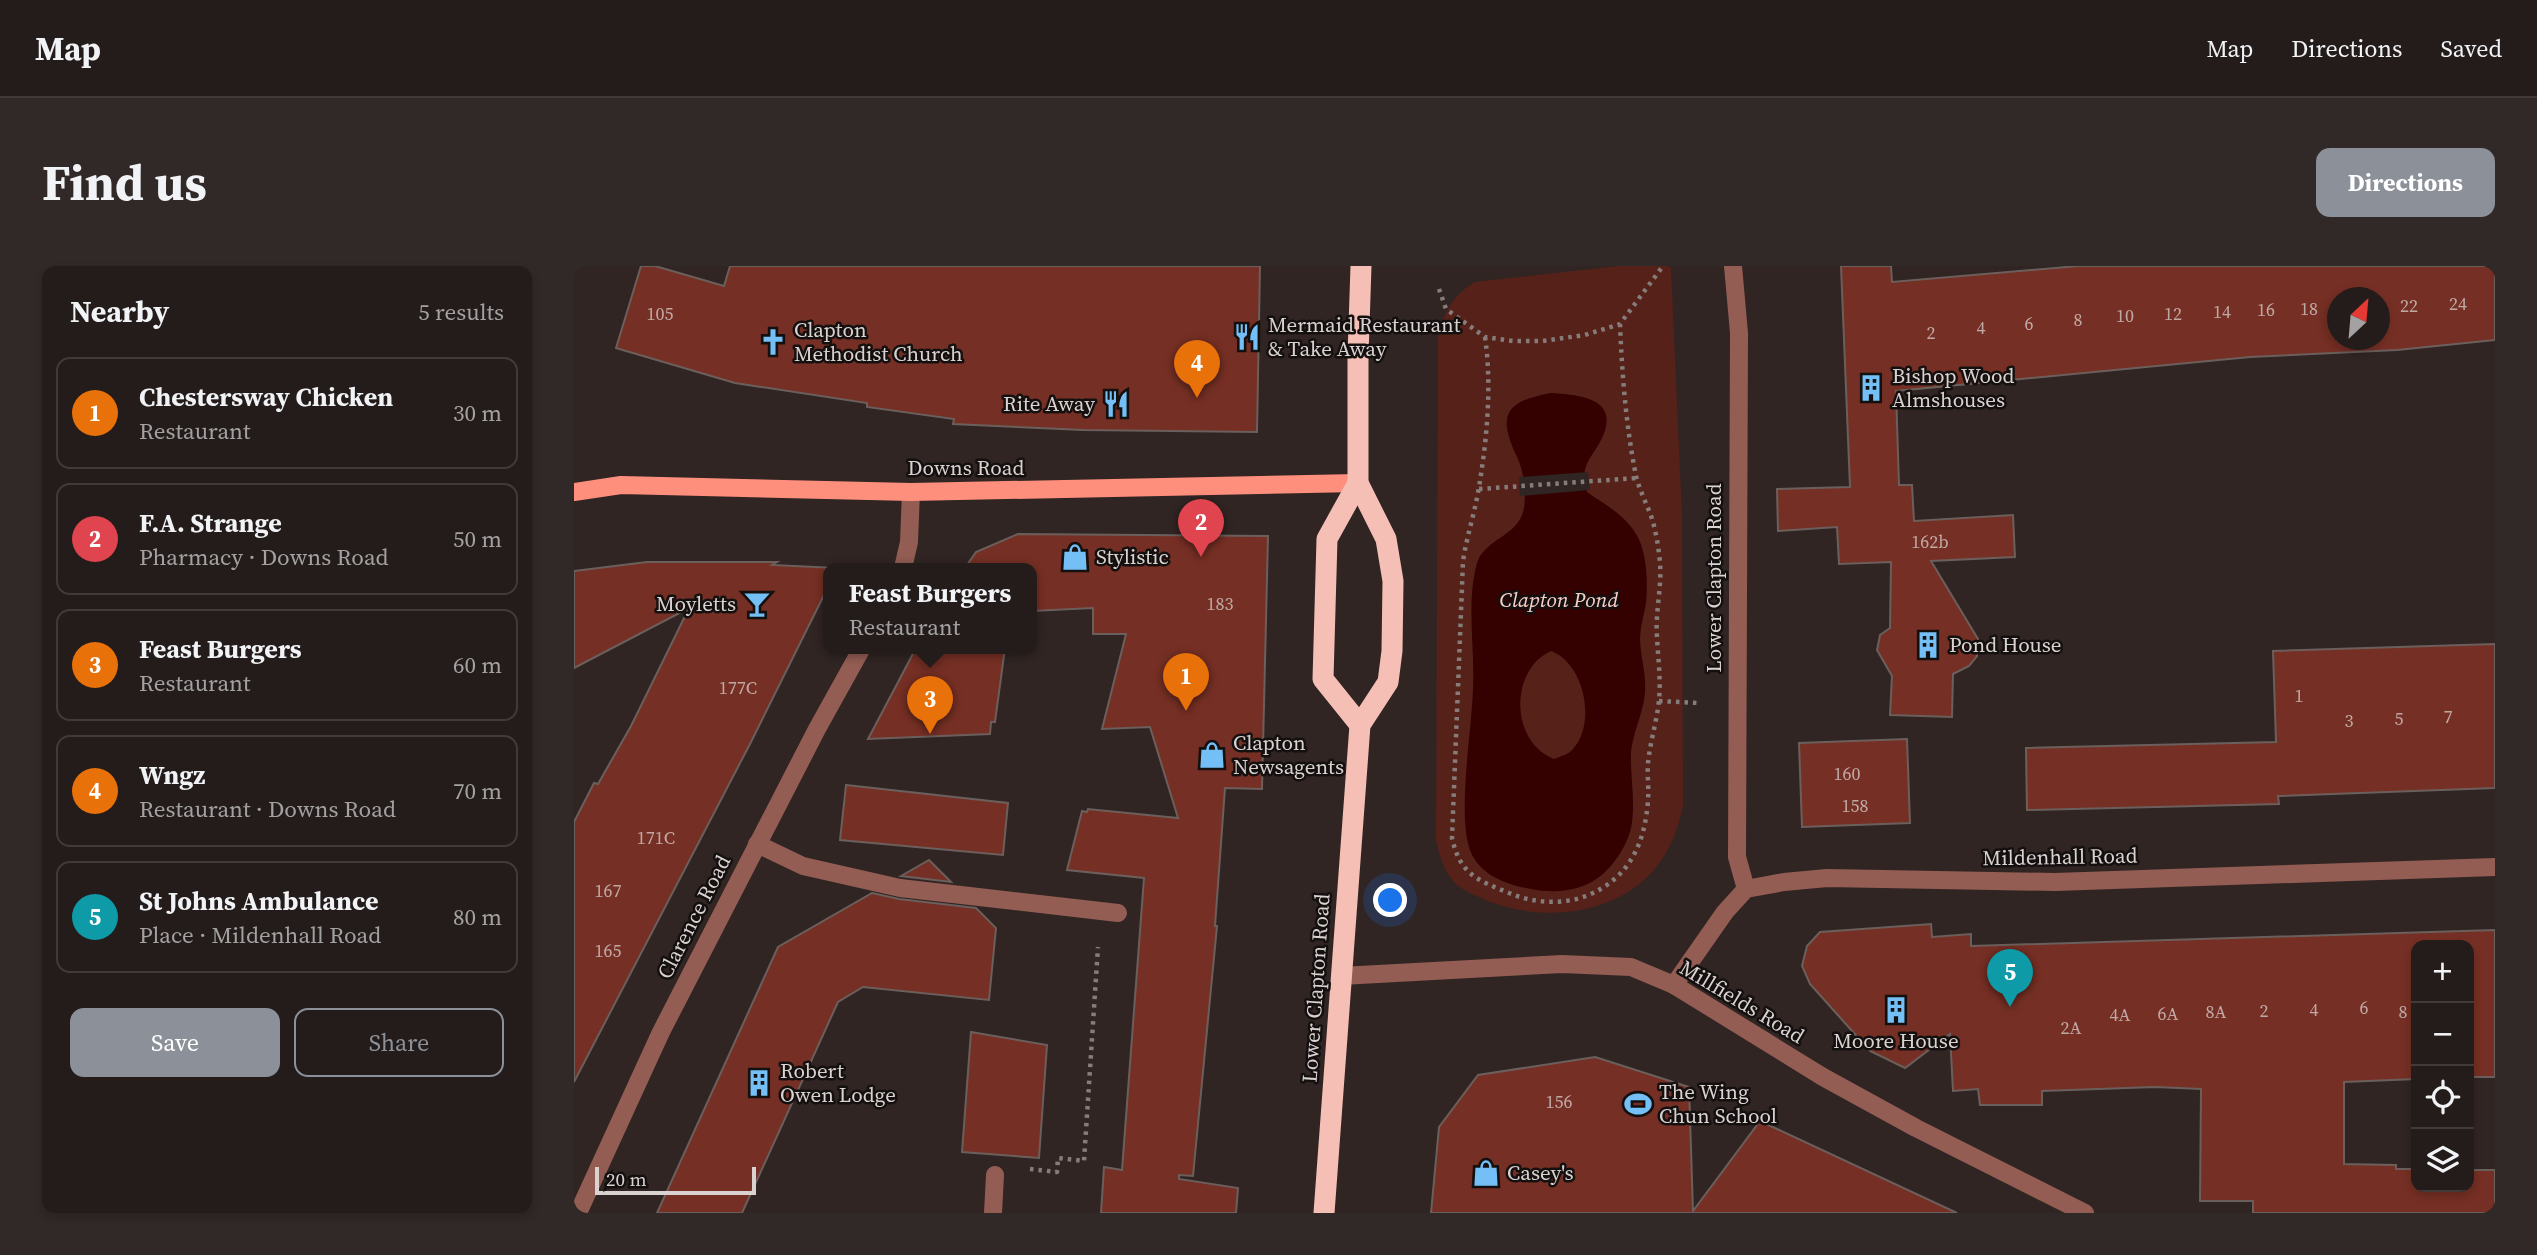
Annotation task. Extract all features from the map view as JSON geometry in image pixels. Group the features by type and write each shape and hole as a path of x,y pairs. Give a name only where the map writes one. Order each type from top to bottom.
{"highway":[{"name":"Lower Clapton Road","path":"1324,1213 1360,725 1388,682 1392,651 1393,581 1387,539 1358,483 1361,266"},
{"name":"Lower Clapton Road","path":"1358,483 1327,539 1324,679 1360,725"}],"main road":[{"name":"Downs Road","path":"574,492 621,485 911,492 1358,483"}],"street":[{"name":"Lower Clapton Road","path":"1733,266 1739,334 1737,858 1746,890"},
{"path":"903,563 909,542 911,492"},
{"name":"Clarence Road","path":"578,1213 661,1032 859,654"},
{"path":"757,844 803,866 900,888 1109,912"},
{"name":"Mildenhall Road","path":"1746,890 1784,882 1827,878 2054,882 2495,867"},
{"path":"1674,985 1725,912 1746,890"},
{"name":"Millfields Road","path":"1340,976 1562,964 1631,967 1674,985 1823,1077 1916,1128 2085,1213"},
{"path":"993,1213 995,1175"}],"path":[{"path":"1438,289 1446,309 1485,337 1542,341 1586,335 1620,324 1663,266"},
{"path":"1485,337 1488,376 1479,489 1463,561 1452,838 1456,857 1470,874 1521,898 1553,902 1576,900 1604,889 1626,869 1637,849 1648,801 1648,764 1659,701 1660,667 1656,634 1661,593 1660,563 1654,525 1637,478 1623,395 1620,324"},
{"path":"1479,489 1637,478"},
{"path":"1659,701 1682,702"},
{"path":"995,1175 996,1167 1057,1172 1058,1158 1084,1161 1109,912"}],"green space":[{"name":"Clapton Pond","path":"1618,266 1671,268 1682,516 1683,805 1678,826 1665,854 1653,871 1628,892 1589,908 1546,913 1524,911 1483,899 1459,886 1446,871 1436,840 1438,338 1450,306 1475,282"}],"shaded area":[{"name":"Clapton Pond","path":"1551,393 1574,395 1602,407 1606,415 1606,426 1586,466 1584,475 1587,492 1614,510 1631,527 1640,541 1647,577 1640,640 1645,692 1631,752 1633,810 1627,841 1603,874 1585,885 1556,891 1518,886 1485,871 1470,850 1465,815 1473,688 1471,609 1474,578 1481,555 1509,532 1521,518 1525,490 1507,422 1514,407","holes":["1551,651 1562,658 1579,680 1585,709 1584,724 1573,749 1554,759 1540,750 1529,738 1520,706 1522,689 1537,660"]}],"pier":[{"path":"1588,472 1590,490 1520,496 1519,477"}],"building":[{"path":"641,266 655,266 724,286 730,266 1260,266 1257,432 1083,430 953,424 954,419 867,407 867,403 735,383 616,348"},
{"path":"1841,266 1891,266 1892,282 2078,266 2495,266 2495,340 2397,350 2250,357 1896,391 1899,485 1912,485 1914,521 2013,515 2015,557 1931,561 1978,639 1977,656 1969,666 1953,674 1952,717 1890,715 1892,676 1877,650 1880,635 1890,628 1891,562 1839,564 1837,527 1778,531 1777,489 1850,487"},
{"path":"1018,534 1268,536 1262,789 1225,788 1217,926 1193,1176 1179,1175 1179,1179 1238,1188 1236,1213 1101,1213 1104,1167 1122,1170 1144,878 1067,870 1082,811 1087,812 1088,809 1178,818 1150,727 1102,729 1126,634 1093,634 1093,608 1037,611 1037,563 968,563 976,552"},
{"path":"647,562 777,562 772,565 823,567 823,597 751,742 574,1082 574,822 594,783 598,784 631,726 689,608 574,668 574,571"},
{"path":"2495,644 2495,788 2278,796 2279,804 2027,810 2026,748 2276,742 2273,651"},
{"path":"913,654 1004,654 995,722 991,722 990,734 868,739"},
{"path":"1907,739 1910,823 1802,827 1799,743"},
{"path":"846,785 1008,803 1003,855 840,840"},
{"path":"929,860 951,882 901,876"},
{"name":"Robert Owen Lodge","path":"872,893 976,908 996,928 989,1000 863,987 838,1002 742,1213 657,1213 778,947"},
{"path":"1931,924 1932,937 1971,934 1971,946 2495,930 2495,1077 2474,1077 2474,940 2411,940 2411,1079 2344,1082 2344,1164 2396,1165 2396,1169 2411,1169 2411,1192 2474,1192 2474,1170 2495,1170 2495,1213 2253,1213 2253,1201 2200,1201 2201,1089 2155,1087 2042,1091 2042,1105 1980,1105 1978,1089 1953,1091 1950,1034 1905,1068 1870,1051 1810,984 1802,966 1807,946 1820,932"},
{"path":"971,1032 1047,1045 1039,1158 962,1152"},
{"path":"1595,1057 1689,1087 1693,1211 1760,1121 1957,1213 1431,1213 1439,1127 1478,1075"}],"place":[{"name":"Mermaid Restaurant & Take Away","path":"1247,337"},
{"name":"Clapton Methodist Church","path":"773,342"},
{"name":"Bishop Wood Almshouses","path":"1871,388"},
{"name":"Wngz","path":"1197,398"},
{"name":"Rite Away","path":"1116,404"},
{"name":"Stylistic","path":"1075,557"},
{"name":"F.A. Strange","path":"1201,557"},
{"name":"Moyletts","path":"757,604"},
{"name":"Pond House","path":"1928,645"},
{"name":"Chestersway Chicken","path":"1186,711"},
{"name":"Feast Burgers","path":"930,734"},
{"name":"Clapton Newsagents","path":"1212,755"},
{"name":"St Johns Ambulance","path":"2010,1007"},
{"name":"Moore House","path":"1896,1010"},
{"name":"Robert Owen Lodge","path":"759,1083"},
{"name":"The Wing Chun School","path":"1638,1104"},
{"name":"Casey's","path":"1486,1173"}]}
